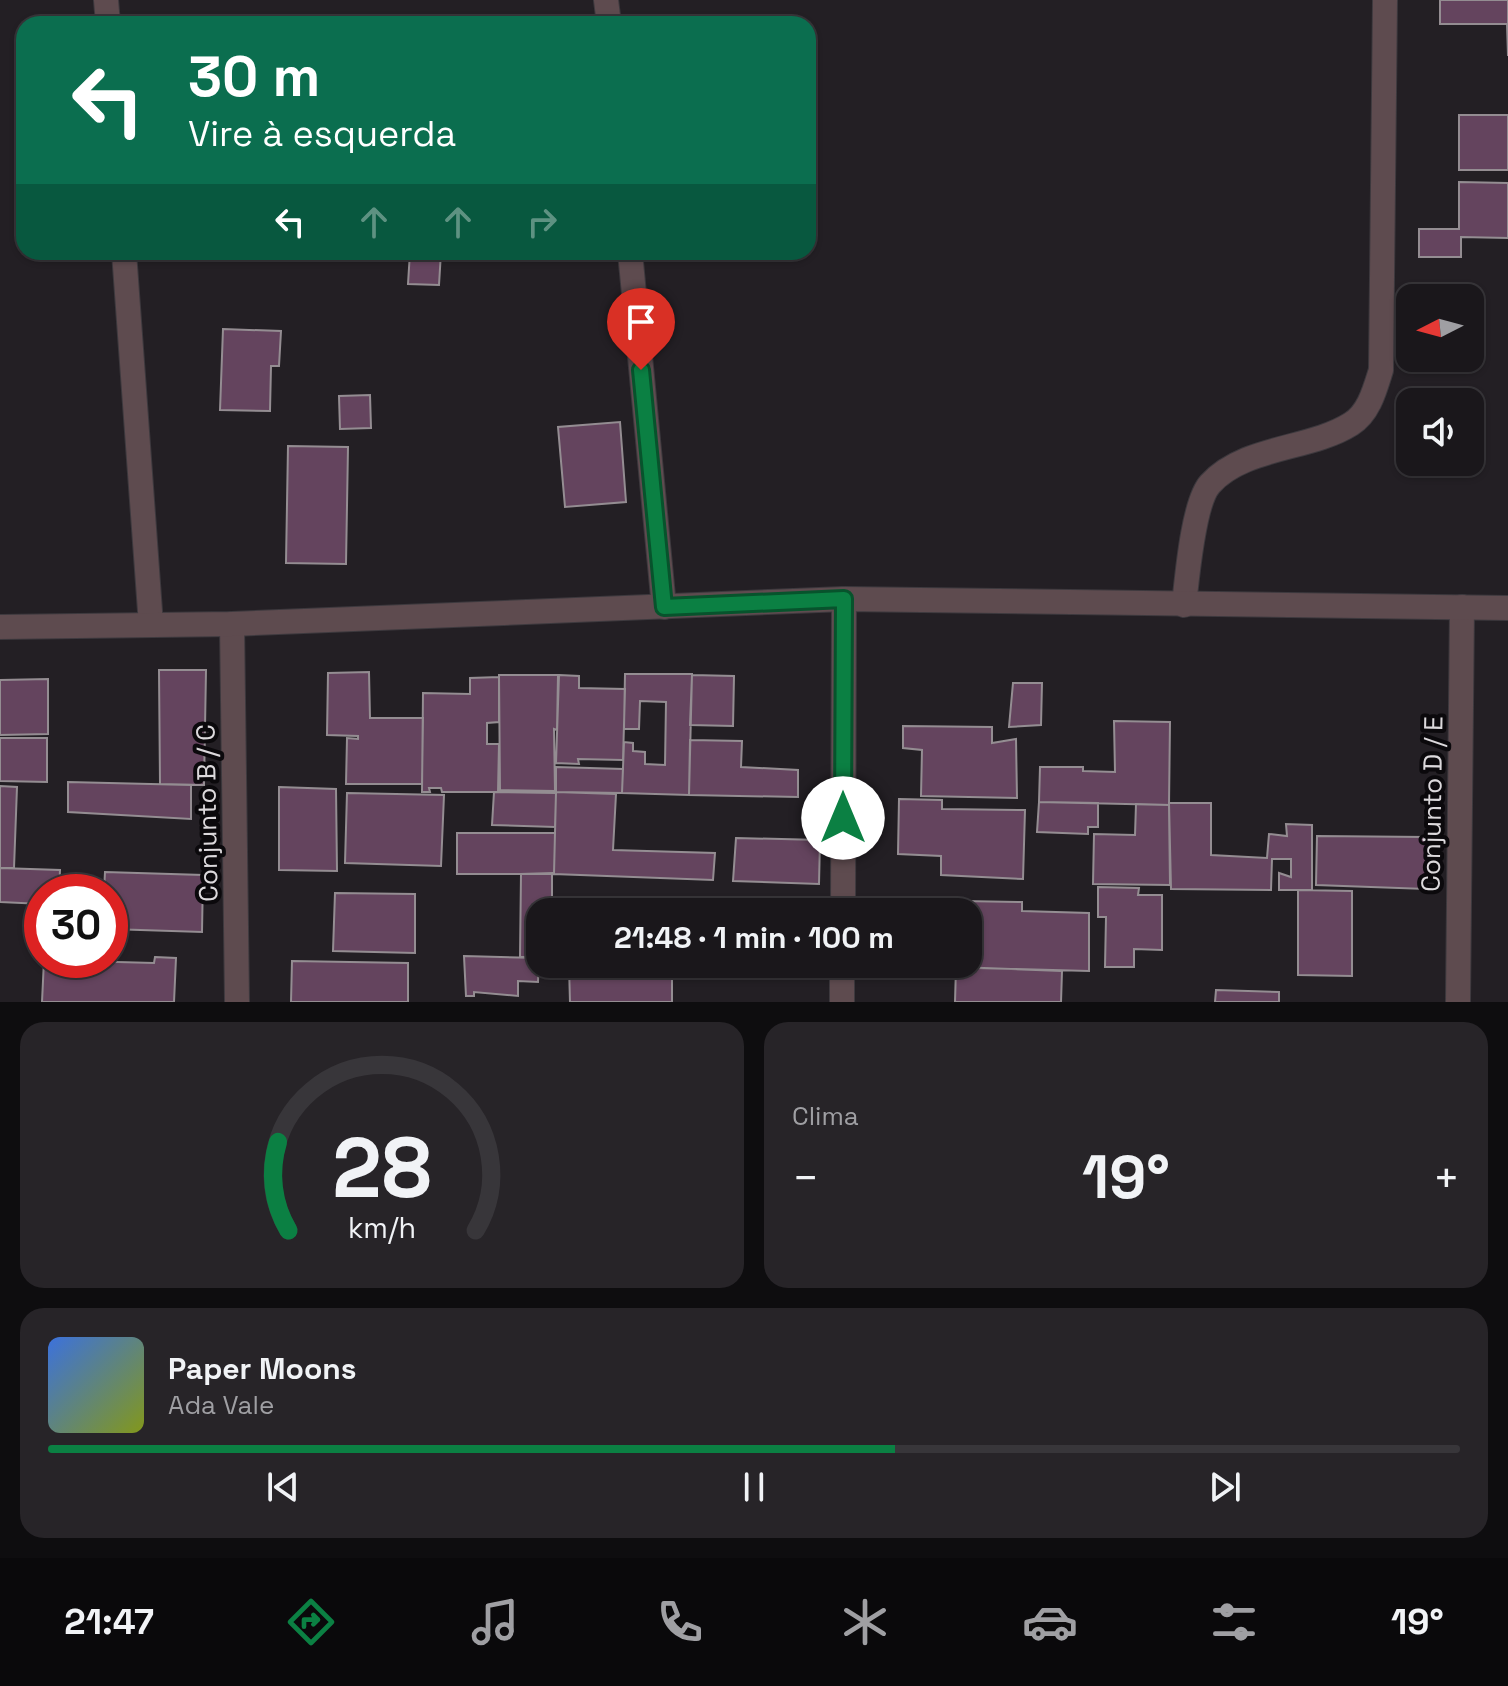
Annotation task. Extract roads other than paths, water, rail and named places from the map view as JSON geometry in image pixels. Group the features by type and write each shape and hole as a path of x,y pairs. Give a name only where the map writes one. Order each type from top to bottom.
{"street":[{"path":"1184,605 1190,545 1207,486 1229,469 1353,423 1370,403 1381,370 1385,0"},
{"path":"125,260 151,625"},
{"path":"631,260 664,607"},
{"path":"843,898 844,599"},
{"path":"0,627 232,624 844,599 1508,608"},
{"name":"Conjunto D / E","path":"1458,1002 1462,607"},
{"name":"Conjunto B / C","path":"232,624 237,1002"},
{"path":"842,978 842,1002"}]}
